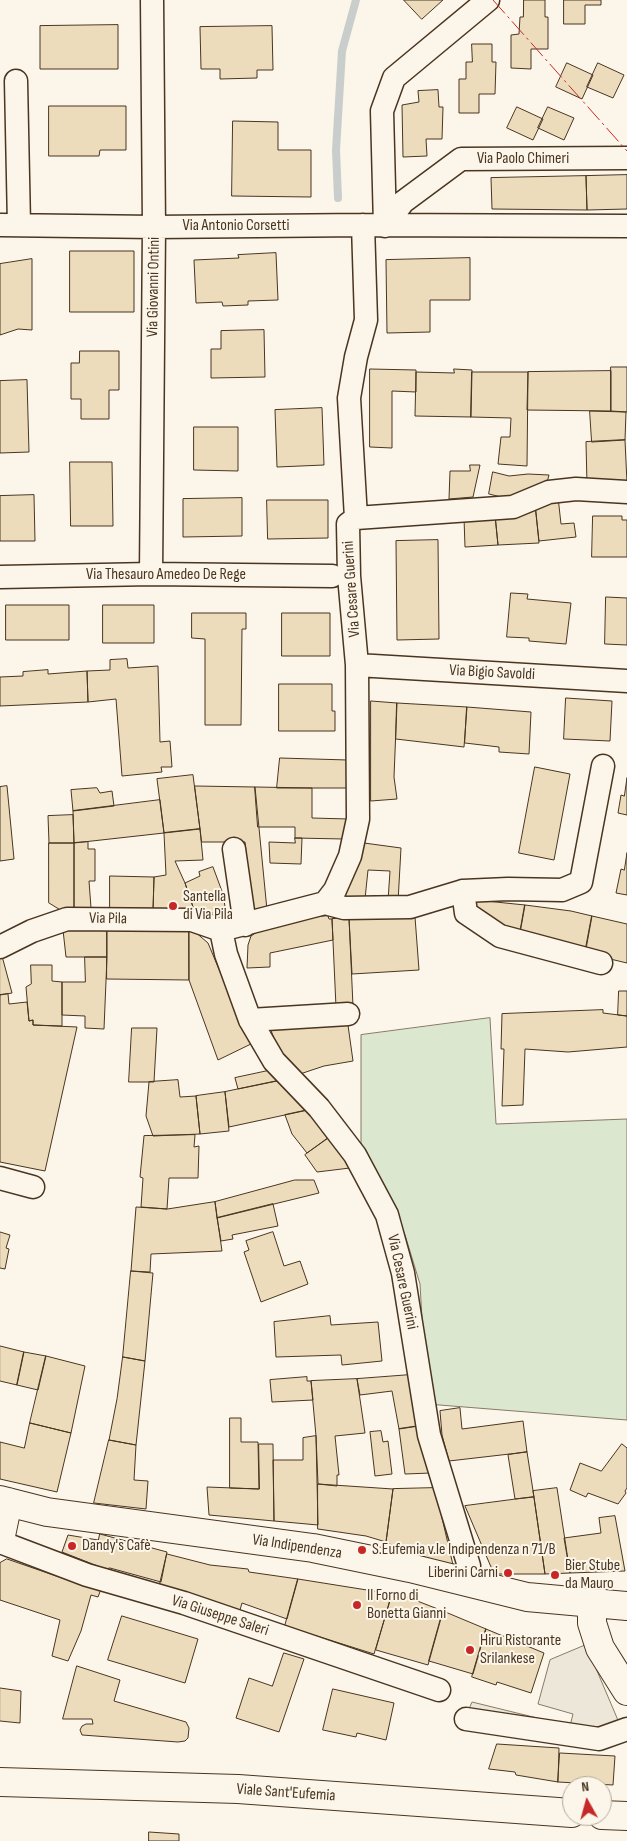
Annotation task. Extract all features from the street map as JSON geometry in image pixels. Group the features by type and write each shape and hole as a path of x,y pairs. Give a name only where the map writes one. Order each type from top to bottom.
{"street":[{"name":"Via Giovanni Ontini","path":"151,574 154,227 152,0"},
{"path":"385,226 382,111 394,78 488,0"},
{"name":"Via Antonio Corsetti","path":"16,81 10,225 154,227 627,226"},
{"name":"Via Paolo Chimeri","path":"385,226 403,202 461,159 627,158"},
{"path":"356,518 349,398 356,357 366,320 363,226"},
{"name":"Via Cesare Guerini","path":"325,903 335,890 350,856 358,819 357,665 348,524 356,518 513,507 548,492 576,489 627,492"},
{"name":"Via Thesauro Amedeo De Rege","path":"0,577 151,574 332,576"},
{"name":"Via Bigio Savoldi","path":"357,665 627,681"},
{"path":"221,930 325,903 344,908 410,907 463,891 508,889 562,890 581,882 603,766"},
{"path":"234,849 245,925"},
{"path":"463,891 466,913 500,936 601,963"},
{"name":"Via Pila","path":"0,948 32,931 67,919 192,920 221,930"},
{"name":"Via Cesare Guerini","path":"221,930 226,954 250,1020 274,1061 319,1108 355,1155 387,1215 403,1273 429,1435 469,1566 467,1583"},
{"path":"250,1020 348,1014"},
{"path":"0,1178 33,1187"},
{"name":"Via Indipendenza","path":"4,1501 47,1512 313,1548 410,1568 527,1597 627,1606"},
{"name":"Via Giuseppe Saleri","path":"4,1501 0,1541 87,1575 184,1603 439,1690"},
{"path":"592,1604 592,1623 600,1648 627,1691"},
{"path":"466,1719 599,1739 627,1729"},
{"name":"Viale Sant'Eufemia","path":"0,1782 238,1790 562,1812"},
{"path":"612,1815 627,1816"}],"green space":[{"path":"490,1018 496,1124 627,1119 627,1420 427,1404 420,1284 405,1235 388,1193 361,1144 361,1035"}],"shaded area":[{"path":"586,1645 623,1732 505,1732 460,1729 472,1702 570,1726 573,1714 538,1704 550,1660"}],"building":[{"path":"404,0 443,0 422,19"},
{"path":"524,0 545,0 545,17 548,17 548,49 531,49 531,69 511,68 511,35 519,34"},
{"path":"564,0 601,0 601,5 585,5 585,24 564,24"},
{"path":"118,25 118,69 40,69 40,26"},
{"path":"272,26 273,70 257,70 257,78 220,79 220,69 201,69 200,27"},
{"path":"472,44 492,44 492,62 496,62 495,94 479,94 479,113 459,113 459,79 466,79 466,62 472,62"},
{"path":"567,63 593,75 582,99 556,87"},
{"path":"598,63 624,75 613,98 587,87"},
{"path":"438,90 439,107 443,107 442,139 426,139 427,156 403,157 402,105 419,102 418,91"},
{"path":"49,106 126,106 126,150 100,150 99,156 49,156"},
{"path":"517,107 543,119 533,140 507,128"},
{"path":"548,107 574,118 564,140 538,128"},
{"path":"233,121 278,122 278,150 311,150 311,197 232,196"},
{"path":"627,175 627,209 587,210 586,176"},
{"path":"586,176 587,210 492,209 491,178"},
{"path":"70,251 134,251 134,312 70,312"},
{"path":"276,253 278,300 248,301 248,305 223,306 222,302 196,303 194,260 239,258 238,255"},
{"path":"470,258 470,300 430,300 430,332 387,333 386,260"},
{"path":"32,259 32,330 18,329 0,335 0,264"},
{"path":"264,330 265,377 211,378 211,349 221,349 221,331"},
{"path":"80,351 119,351 119,390 109,390 109,419 81,419 81,399 71,399 71,363 79,363"},
{"path":"611,367 627,367 627,412 611,411"},
{"path":"370,369 416,370 416,392 392,391 392,448 370,447"},
{"path":"454,369 472,370 471,417 415,416 416,372 454,373"},
{"path":"611,371 611,411 527,410 528,372"},
{"path":"472,372 528,372 527,466 498,464 501,437 510,437 511,418 471,417"},
{"path":"27,380 29,452 0,453 0,381"},
{"path":"322,408 324,465 277,467 275,410"},
{"path":"590,411 626,412 625,440 592,442"},
{"path":"194,427 238,427 238,471 194,470"},
{"path":"625,440 627,483 587,485 586,442"},
{"path":"70,462 112,462 113,526 71,526"},
{"path":"470,465 480,465 473,497 449,499 450,471 470,471"},
{"path":"493,472 509,476 528,474 549,475 545,490 513,500 489,494"},
{"path":"34,495 35,541 0,541 0,496"},
{"path":"558,497 561,524 574,523 576,537 539,541 535,504"},
{"path":"242,498 242,536 183,537 183,499"},
{"path":"267,500 328,500 328,538 268,539"},
{"path":"535,504 539,543 498,545 495,515"},
{"path":"495,515 498,545 465,547 464,518"},
{"path":"593,516 622,516 622,520 627,520 627,557 592,557"},
{"path":"438,540 439,639 397,640 396,541"},
{"path":"511,593 528,594 527,599 571,603 566,644 529,641 529,638 507,637"},
{"path":"606,597 627,598 627,645 605,644"},
{"path":"6,605 69,605 69,640 6,640"},
{"path":"103,605 154,605 154,643 103,643"},
{"path":"192,613 246,613 246,629 242,629 241,725 205,725 205,639 192,638"},
{"path":"282,613 330,613 330,656 282,656"},
{"path":"127,659 128,668 158,666 160,742 170,741 172,767 161,767 162,772 122,776 116,699 88,702 87,671 110,670 110,660"},
{"path":"48,670 48,674 87,671 88,702 0,706 0,677 23,676 23,672"},
{"path":"279,684 332,684 332,711 335,711 335,731 279,731"},
{"path":"566,698 612,701 610,741 564,739"},
{"path":"371,701 397,703 394,777 397,799 371,801"},
{"path":"397,703 467,707 464,747 396,739"},
{"path":"467,707 531,712 529,754 499,752 499,747 465,743"},
{"path":"280,758 348,760 348,788 277,788"},
{"path":"535,767 570,774 554,860 519,853"},
{"path":"193,775 200,829 164,833 157,779"},
{"path":"627,778 627,815 618,813 621,795 624,796"},
{"path":"7,786 14,859 0,861 0,787"},
{"path":"195,786 255,787 267,910 252,911 245,842 202,842"},
{"path":"255,787 312,788 312,818 349,819 344,839 295,838 295,827 258,827"},
{"path":"97,788 100,793 112,791 114,806 73,811 71,790"},
{"path":"160,800 164,833 74,843 73,811"},
{"path":"73,815 74,843 49,843 48,816"},
{"path":"200,829 203,860 175,861 195,913 153,911 154,877 166,875 164,833"},
{"path":"295,838 302,838 301,864 270,863 269,842 295,843"},
{"path":"88,842 88,849 95,849 95,881 89,881 91,908 74,911 74,843"},
{"path":"49,843 74,843 74,911 62,911 49,903"},
{"path":"364,843 401,848 398,902 388,901 390,871 368,870 365,899 342,897"},
{"path":"627,853 627,895 616,893 621,869 624,870"},
{"path":"213,867 223,894 226,913 195,913 185,883 200,876 199,872"},
{"path":"110,876 154,877 153,911 110,910"},
{"path":"476,900 525,905 520,933 500,927 475,912"},
{"path":"525,905 571,911 592,916 586,949 520,933"},
{"path":"328,916 329,919 332,919 333,940 270,953 270,967 247,968 248,945 251,936 263,928 304,918"},
{"path":"592,916 627,924 627,963 585,953"},
{"path":"415,917 419,970 352,974 349,918"},
{"path":"349,918 353,1006 336,1007 332,919"},
{"path":"107,928 107,957 66,957 63,930"},
{"path":"107,928 189,929 189,980 107,979"},
{"path":"189,929 208,943 253,1043 218,1060 189,980"},
{"path":"0,956 2,956 12,993 0,995"},
{"path":"85,957 107,957 104,1029 85,1028 85,1016 62,1015 62,982 85,982"},
{"path":"31,965 52,965 52,981 62,982 62,1026 33,1025 33,1020 29,1021 26,987 31,984"},
{"path":"619,991 627,991 627,1016 618,1015"},
{"path":"8,994 9,1004 27,1002 29,1021 33,1020 33,1025 77,1027 45,1171 0,1162 0,995"},
{"path":"603,1010 603,1013 627,1016 627,1047 568,1052 525,1049 523,1105 502,1106 504,1049 501,1049 502,1014"},
{"path":"347,1018 353,1061 324,1066 300,1074 281,1056 270,1028"},
{"path":"132,1028 157,1028 154,1082 129,1082"},
{"path":"272,1070 282,1080 238,1089 235,1078"},
{"path":"178,1080 180,1097 196,1096 200,1134 153,1136 146,1116 149,1082"},
{"path":"282,1080 308,1110 229,1127 225,1092"},
{"path":"225,1092 229,1131 200,1134 196,1096"},
{"path":"308,1110 331,1136 307,1153 292,1134 285,1115"},
{"path":"195,1135 194,1147 199,1146 198,1178 169,1178 167,1209 141,1207 143,1178 140,1177 144,1136"},
{"path":"331,1136 350,1168 317,1172 305,1155"},
{"path":"295,1180 314,1180 319,1193 217,1218 215,1202"},
{"path":"215,1202 222,1251 151,1254 150,1272 131,1271 136,1207 167,1209"},
{"path":"273,1204 278,1226 232,1235 233,1239 221,1241 217,1218"},
{"path":"0,1232 10,1235 6,1248 9,1249 5,1269 0,1268"},
{"path":"273,1232 284,1266 300,1261 308,1284 261,1302 244,1252 249,1250 246,1241"},
{"path":"131,1271 153,1273 145,1361 123,1357"},
{"path":"330,1316 331,1325 378,1322 382,1361 342,1365 341,1355 276,1357 274,1322"},
{"path":"0,1346 24,1352 17,1385 0,1381"},
{"path":"24,1352 46,1356 38,1390 17,1385"},
{"path":"46,1356 85,1366 71,1433 30,1423"},
{"path":"123,1357 145,1361 136,1445 109,1440"},
{"path":"410,1375 419,1426 399,1429 392,1391 360,1395 357,1379"},
{"path":"307,1377 307,1381 311,1381 313,1400 272,1402 270,1380"},
{"path":"357,1379 365,1433 335,1436 339,1475 337,1475 337,1486 318,1484 311,1381"},
{"path":"460,1408 462,1429 523,1421 527,1452 449,1461 442,1435 440,1411"},
{"path":"230,1418 241,1418 241,1442 258,1442 259,1489 230,1488"},
{"path":"30,1423 71,1433 57,1492 0,1479 0,1442 24,1448"},
{"path":"419,1426 431,1473 405,1474 399,1429"},
{"path":"381,1431 383,1442 388,1441 392,1474 375,1476 370,1432"},
{"path":"316,1436 318,1525 274,1521 273,1460 303,1460 303,1438"},
{"path":"109,1440 136,1445 134,1480 148,1481 146,1509 94,1503"},
{"path":"259,1444 273,1444 274,1521 209,1515 207,1487 259,1489"},
{"path":"622,1444 627,1448 627,1488 626,1493 618,1504 588,1493 586,1497 570,1490 580,1463 601,1471"},
{"path":"527,1452 534,1497 515,1499 508,1455"},
{"path":"318,1484 393,1489 386,1542 366,1536 318,1529"},
{"path":"435,1488 453,1565 403,1551 386,1542 393,1489"},
{"path":"557,1488 570,1573 545,1574 533,1491"},
{"path":"534,1497 545,1574 494,1574 465,1506"},
{"path":"615,1516 625,1571 570,1573 564,1538 601,1533 599,1518"},
{"path":"100,1534 167,1552 161,1582 110,1568 105,1569 62,1552 68,1535 98,1540"},
{"path":"167,1554 210,1565 248,1569 249,1572 298,1579 287,1619 242,1603 240,1610 159,1588"},
{"path":"7,1559 101,1589 98,1597 91,1595 81,1631 68,1661 52,1656 60,1620 0,1600 0,1563"},
{"path":"298,1579 392,1594 374,1654 285,1626"},
{"path":"392,1594 407,1597 443,1611 428,1665 376,1650"},
{"path":"443,1611 486,1629 473,1674 429,1661"},
{"path":"122,1616 198,1639 185,1683 108,1660"},
{"path":"486,1629 544,1653 531,1693 497,1682 496,1685 472,1677"},
{"path":"284,1653 304,1659 279,1732 236,1718 249,1678 272,1686"},
{"path":"77,1666 120,1680 114,1701 186,1722 189,1728 188,1738 185,1741 178,1742 82,1735 80,1730 82,1726 93,1724 92,1719 63,1719"},
{"path":"0,1688 21,1691 20,1723 0,1721"},
{"path":"333,1689 394,1703 386,1740 357,1733 356,1737 323,1730"},
{"path":"497,1744 559,1748 558,1782 516,1775 515,1772 489,1769"},
{"path":"560,1753 615,1756 613,1785 612,1776 562,1776 562,1782 558,1782"},
{"path":"149,1832 179,1834 179,1841 149,1841"}],"waterway":[{"path":"338,198 336,150 342,51 356,0"}],"power":[{"path":"493,0 627,151"}],"place":[{"name":"Santella di Via Pila","path":"173,906"},
{"name":"Dandy's Cafè","path":"72,1546"},
{"name":"S.Eufemia v.le Indipendenza n 71/B","path":"362,1550"},
{"name":"Liberini Carni","path":"508,1573"},
{"name":"Bier Stube da Mauro","path":"555,1575"},
{"name":"Il Forno di Bonetta Gianni","path":"357,1605"},
{"name":"Hiru Ristorante Srilankese","path":"470,1650"}]}
